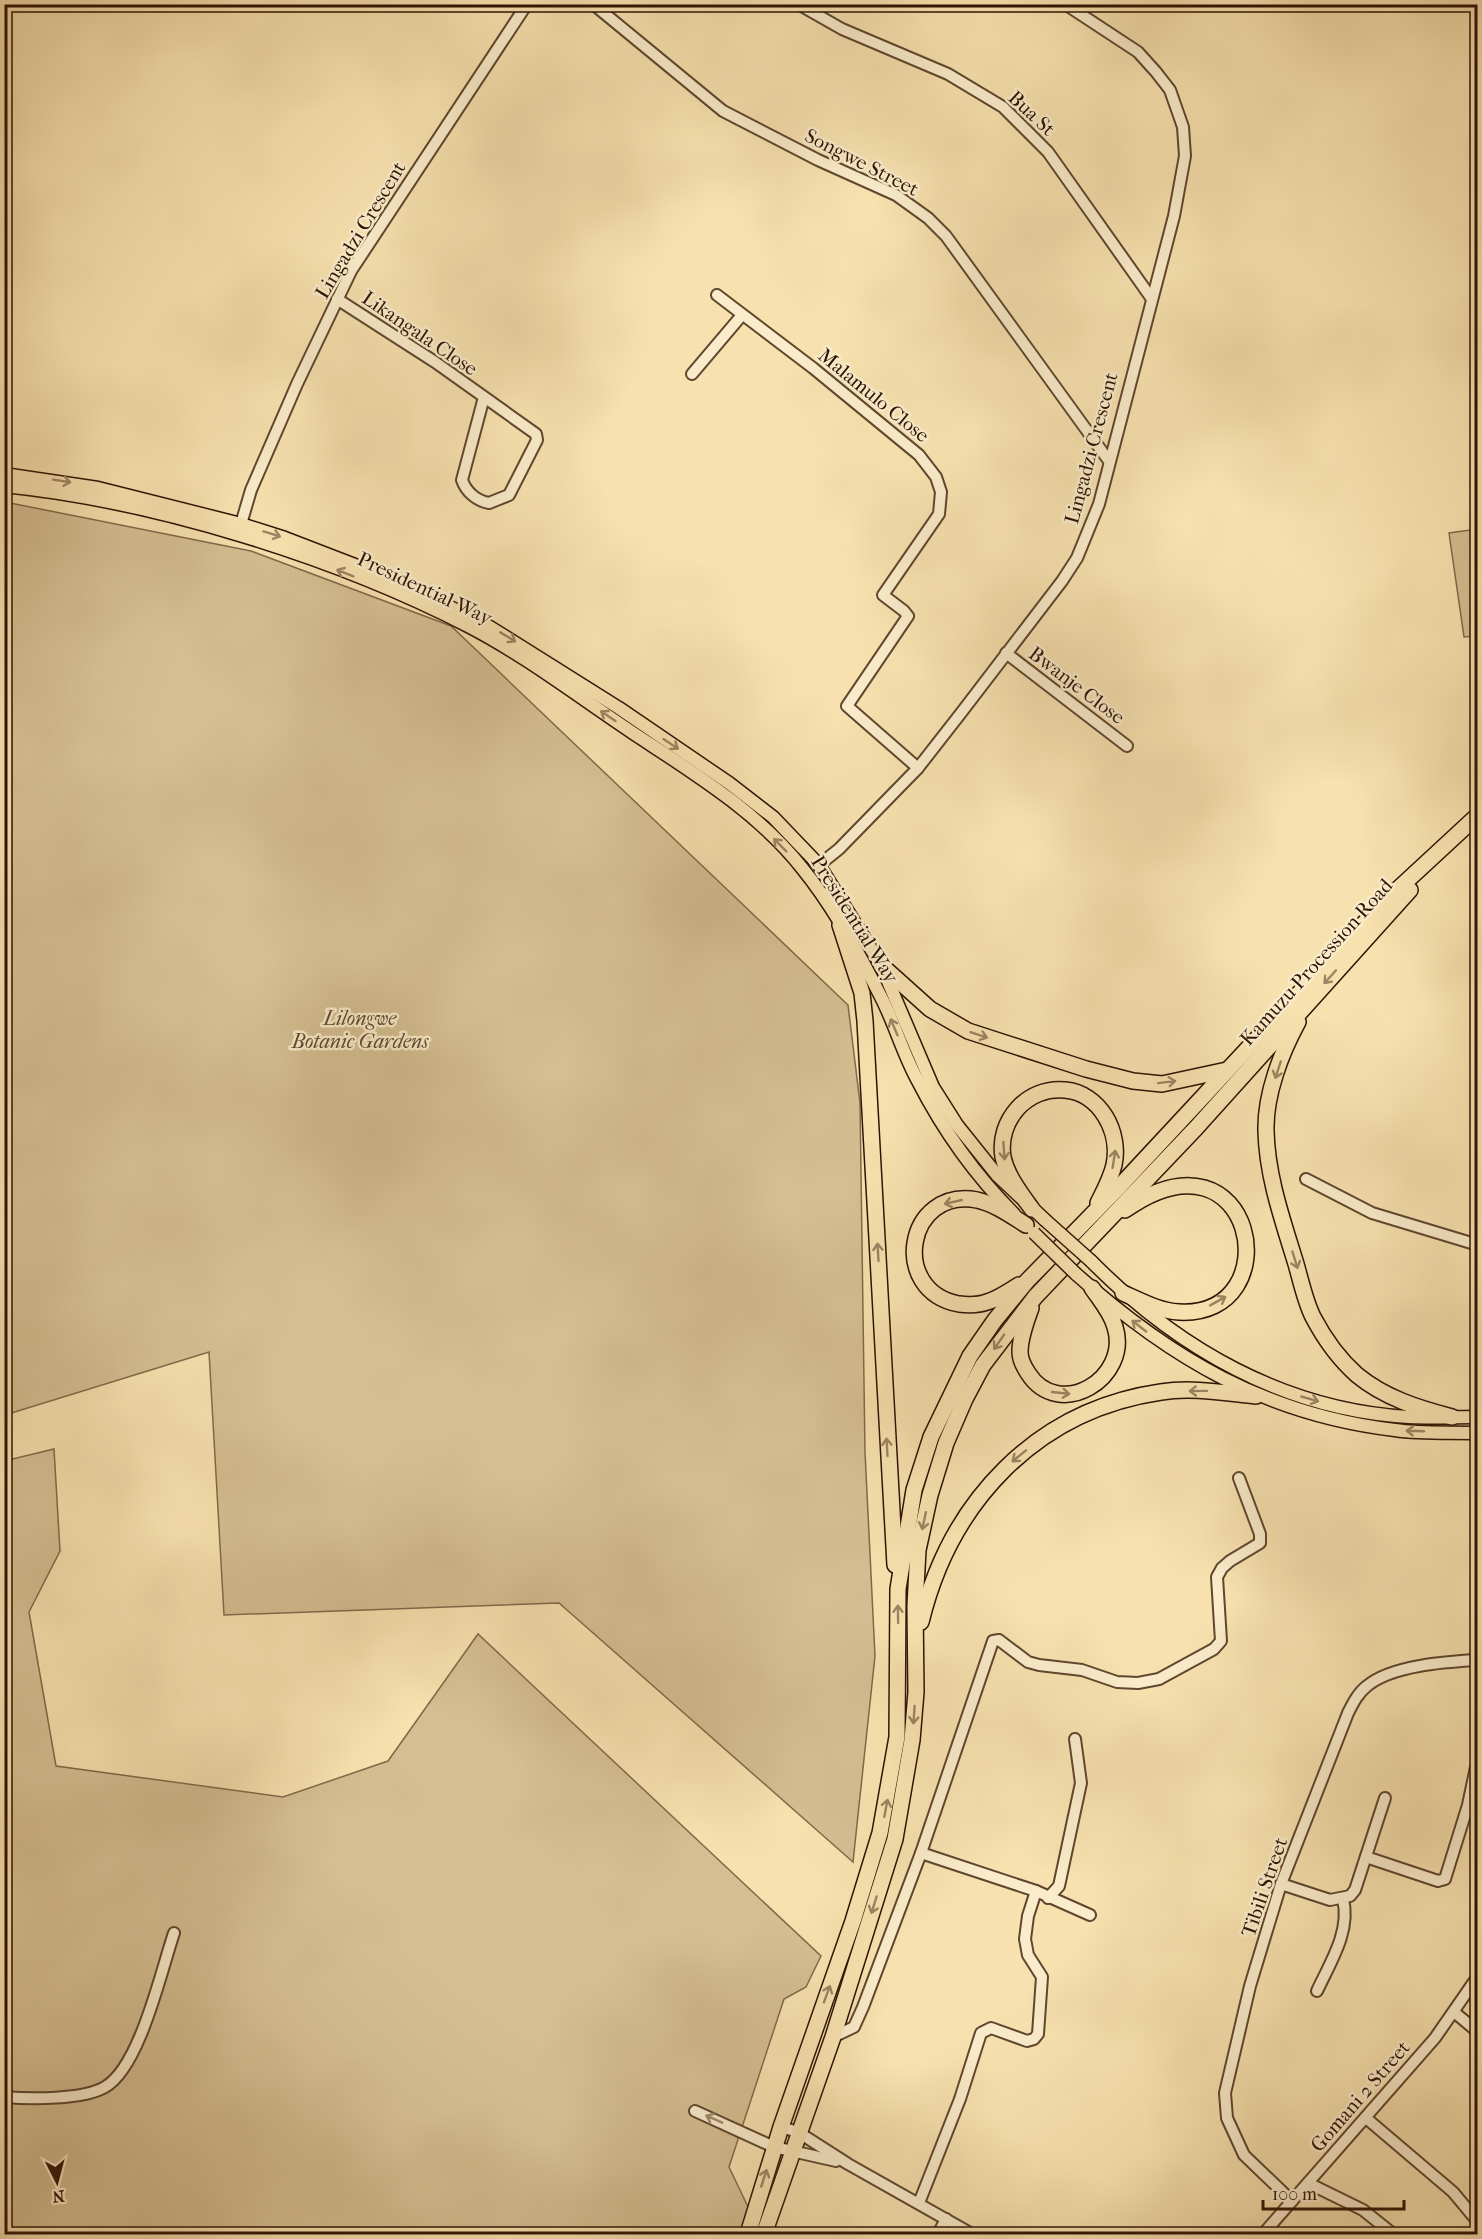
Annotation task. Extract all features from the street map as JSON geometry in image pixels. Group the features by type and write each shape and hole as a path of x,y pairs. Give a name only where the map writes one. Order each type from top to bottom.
{"highway":[{"name":"Kamuzu Procession Road","path":"1106,1223 1196,1128 1311,998 1454,845 1474,818"},
{"name":"Kamuzu Procession Road","path":"1027,1281 1186,1115 1384,902 1474,818"},
{"path":"748,2235 774,2146 853,1922 884,1820 897,1737 898,1589 892,1529 866,1020 858,976 840,926"},
{"path":"881,965 930,1009 968,1031 1086,1069 1132,1082 1162,1083 1227,1070"},
{"path":"1311,998 1287,1040 1272,1089 1266,1129 1272,1181 1312,1315 1332,1347 1365,1380 1383,1393 1414,1407 1452,1417"},
{"path":"1032,1209 1017,1187 1004,1160 1004,1130 1009,1118 1031,1097 1066,1089 1094,1102 1104,1114 1115,1136 1114,1165 1093,1213"},
{"path":"764,2235 832,2037 900,1814 912,1740 916,1692 918,1550 930,1495 946,1443 983,1365 1035,1296 1106,1223 1150,1195 1171,1186 1191,1185 1207,1188 1223,1197 1234,1208 1248,1240 1245,1268 1240,1281 1227,1296 1195,1311 1179,1312 1158,1308 1123,1293"},
{"path":"1027,1281 986,1303 967,1305 951,1302 937,1297 925,1285 916,1270 914,1254 915,1239 921,1223 930,1212 946,1202 978,1201 1000,1208 1030,1229"},
{"path":"898,1589 914,1490 932,1437 970,1356 994,1320 1027,1281"},
{"path":"1035,1296 1022,1334 1020,1354 1022,1364 1038,1385 1049,1392 1065,1395 1080,1393 1091,1389 1105,1377 1112,1367 1118,1339 1109,1312 1092,1288"},
{"path":"915,1646 928,1594 950,1540 972,1505 1001,1471 1038,1440 1080,1415 1118,1401 1162,1391 1206,1390 1256,1396"}],"main road":[{"name":"Presidential Way","path":"4,474 98,488 285,537 394,580 485,624 619,708 729,783 773,817 819,865 881,965 933,1088 957,1125 997,1175 1123,1293 1189,1344 1255,1379 1309,1400 1407,1417 1478,1417"},
{"name":"Presidential Way","path":"4,486 71,494 242,536 414,600 470,627 708,783 761,826 802,867 882,998 917,1081 964,1158 1030,1229 1092,1288 1182,1356 1256,1396 1310,1414 1357,1425 1397,1431 1476,1432"}],"street":[{"name":"Lingadzi Crescent","path":"241,524 251,490 337,299 371,241 527,4"},
{"name":"Songwe Street","path":"593,4 723,111 818,160 896,195 928,218 946,236 1109,461"},
{"name":"Bua St","path":"798,4 842,28 948,74 1003,107 1048,152 1152,299"},
{"name":"Lingadzi Crescent","path":"819,865 839,849 918,768 1077,558 1099,504 1152,299 1185,156 1183,127 1170,90 1138,52 1065,4"},
{"name":"Malamulo Close","path":"717,295 822,375 919,455 936,477 942,500 939,514 883,596 904,610 908,616 847,706 918,768"},
{"name":"Likangala Close","path":"337,299 435,362 529,428 537,440 509,495 489,503 474,496 465,488 462,480 484,397"},
{"path":"692,374 742,315"},
{"name":"Bwanje Close","path":"1006,653 1127,746"},
{"path":"1306,1179 1372,1213 1478,1245"},
{"path":"832,2037 854,2027 921,1852 993,1641 999,1640 1028,1662 1082,1670 1117,1682 1138,1683 1159,1679 1214,1649 1221,1641 1222,1629 1217,1577 1230,1561 1260,1543 1260,1534 1239,1479"},
{"name":"Tibili Street","path":"1292,2201 1244,2155 1232,2133 1225,2104 1233,2053 1281,1884 1348,1713 1359,1694 1376,1679 1394,1673 1478,1659"},
{"path":"1048,1898 1059,1886 1081,1783 1075,1738"},
{"path":"1366,1857 1438,1881 1445,1880 1468,1805 1476,1767"},
{"path":"1281,1884 1330,1900 1343,1899 1353,1893 1385,1798"},
{"path":"921,1852 1036,1892 1090,1915"},
{"path":"919,2203 960,2099 981,2033 991,2028 1027,2041 1034,2039 1038,2034 1042,1977 1028,1955 1025,1939 1028,1916 1036,1892"},
{"path":"1317,1991 1336,1952 1345,1914 1343,1899"},
{"path":"4,2097 91,2092 111,2083 132,2058 174,1932"},
{"name":"Gomani 2 Street","path":"1263,2235 1366,2118 1454,2012 1478,1976"},
{"path":"1454,2012 1478,2032"},
{"path":"695,2111 774,2146 791,2151 807,2152 848,2164"},
{"path":"1366,2118 1453,2192 1478,2222"},
{"path":"781,2127 798,2132 848,2164 972,2235"},
{"path":"1308,2183 1363,2210 1393,2235"},
{"path":"938,2235 946,2219"}],"green space":[{"name":"Lilongwe Botanic Gardens","path":"5,502 251,551 451,626 848,1005 860,1103 865,1452 875,1656 853,1862 559,1603 224,1615 209,1352 5,1415"},
{"path":"1477,529 1477,636 1464,637 1449,533"},
{"path":"54,1449 60,1551 29,1612 56,1766 283,1797 388,1761 478,1634 821,1956 806,1987 784,1999 729,2167 749,2209 741,2234 5,2234 4,1461"}]}
